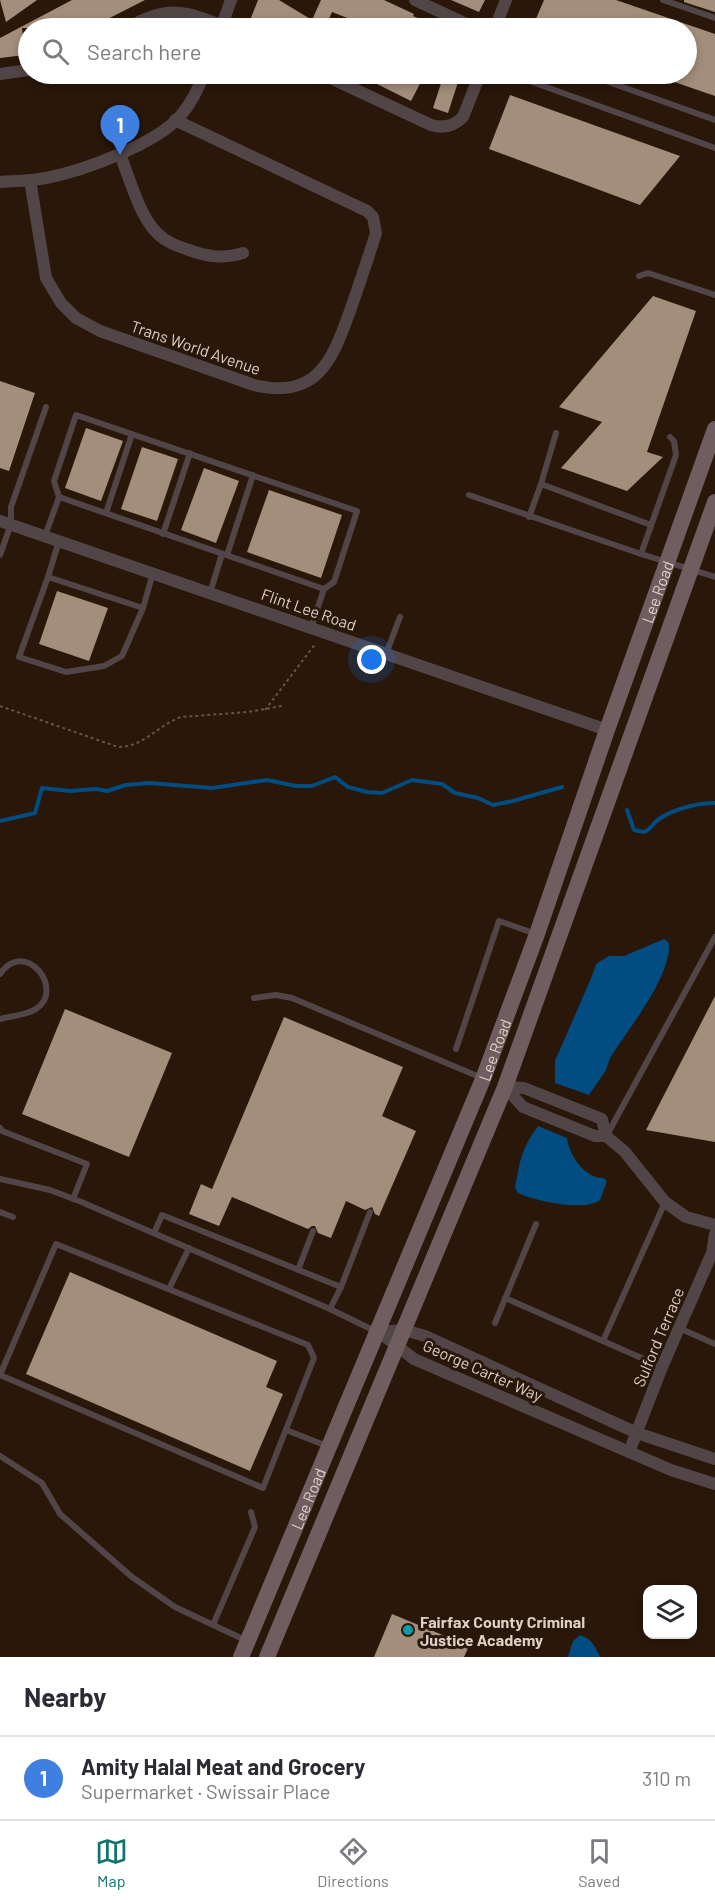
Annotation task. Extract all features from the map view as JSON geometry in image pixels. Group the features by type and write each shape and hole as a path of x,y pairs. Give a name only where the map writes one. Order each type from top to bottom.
{"street":[{"path":"226,18 231,0"},
{"path":"414,0 453,18"},
{"path":"499,18 506,0"},
{"path":"146,18 168,12 197,18"},
{"path":"0,74 18,71"},
{"path":"0,182 63,174 137,147 182,115 199,84"},
{"path":"343,84 431,125 445,127 463,117 476,84"},
{"name":"Trans World Avenue","path":"30,180 46,278 61,303 76,318 100,331 255,385 280,389 305,382 324,368 336,348 376,233 373,217 367,211 175,120"},
{"path":"120,154 147,221 161,237 171,244 205,256 224,257 243,253"},
{"name":"Lee Road","path":"244,1649 379,1332 483,1079 537,934 715,429"},
{"name":"Lee Road","path":"267,1657 506,1087 715,502"},
{"name":"Flint Lee Road","path":"5,523 607,730"},
{"path":"506,1087 523,1107 595,1136 606,1136"},
{"path":"506,1087 524,1088 602,1119 606,1136 626,1152 665,1202 686,1217 715,1225"},
{"name":"Sulford Terrace","path":"629,1452 678,1328 712,1253 715,1234"},
{"name":"George Carter Way","path":"379,1332 404,1330 425,1336 637,1433 715,1459"},
{"name":"George Carter Way","path":"379,1332 414,1359 672,1470 715,1484"}],"lane":[{"path":"663,0 715,18"},
{"path":"539,84 715,148"},
{"path":"614,84 715,120"},
{"path":"639,276 648,273 715,295"},
{"path":"0,555 5,523 46,407"},
{"path":"45,536 59,497 54,481 76,415 190,453 357,511 334,582 324,589 311,628"},
{"path":"529,517 556,433"},
{"path":"106,513 132,434"},
{"path":"641,554 676,455 674,441 670,437"},
{"path":"163,534 190,453"},
{"path":"210,593 253,475"},
{"path":"541,484 651,525"},
{"path":"469,495 715,578"},
{"path":"59,497 324,589"},
{"path":"59,540 19,657 66,672 104,666 122,656 143,608 153,573"},
{"path":"48,576 143,608"},
{"path":"386,654 400,617"},
{"path":"456,1049 499,921 537,934"},
{"path":"606,1136 715,937"},
{"path":"0,975 8,965 26,962 38,968 46,988 44,1001 36,1009 0,1019"},
{"path":"254,998 276,995 292,998 483,1079"},
{"path":"0,1128 2,1131 87,1164 73,1199"},
{"path":"0,1179 50,1190 73,1199 379,1332"},
{"path":"603,1341 665,1202"},
{"path":"0,1212 13,1217"},
{"path":"330,1309 370,1212"},
{"path":"153,1233 162,1215 341,1287"},
{"path":"495,1323 536,1224"},
{"path":"298,1270 314,1231"},
{"path":"56,1244 308,1345 314,1358 286,1430 263,1488 0,1375 56,1244"},
{"path":"169,1289 189,1248"},
{"path":"505,1298 662,1367"},
{"path":"678,1328 715,1344"},
{"path":"286,1430 330,1447"},
{"path":"0,1456 42,1483 60,1514 132,1577 175,1607 213,1625 244,1649"},
{"path":"213,1625 255,1527 251,1512"}],"path":[{"path":"265,710 325,632"},
{"path":"0,706 118,747 127,747 141,742 173,719 265,710 282,706"}],"water":[{"path":"664,939 669,943 668,956 656,986 589,1095 555,1083 555,1061 596,964 609,956 624,956"},
{"path":"538,1126 567,1138 571,1152 579,1165 590,1175 604,1178 607,1181 600,1200 583,1205 560,1204 518,1193 515,1188 522,1156"},
{"path":"580,1635 593,1643 600,1657 568,1657 573,1641"}],"building":[{"path":"0,0 37,0 6,22"},
{"path":"72,0 145,0 110,18 38,18"},
{"path":"258,0 279,0 309,18 251,18"},
{"path":"321,0 384,0 418,18 347,18 332,12 329,18 313,18"},
{"path":"451,0 485,0 479,12"},
{"path":"544,0 616,0 668,18 536,18"},
{"path":"684,0 715,0 715,12 684,2"},
{"path":"18,28 18,56 0,58 0,38"},
{"path":"697,28 715,34 715,96 680,84 697,84"},
{"path":"377,84 420,84 411,101"},
{"path":"441,84 457,84 448,113 433,108"},
{"path":"510,95 680,156 640,205 489,149"},
{"path":"653,296 696,311 647,452 663,457 627,491 561,468 602,422 559,407"},
{"path":"0,381 35,393 9,471 0,468"},
{"path":"86,428 123,441 101,501 65,488"},
{"path":"142,447 178,459 157,521 121,509"},
{"path":"204,468 239,481 216,543 181,530"},
{"path":"269,490 342,515 321,578 247,552"},
{"path":"57,591 108,608 89,661 39,644"},
{"path":"715,996 715,1142 646,1130"},
{"path":"65,1009 172,1053 129,1157 22,1114"},
{"path":"284,1017 403,1067 382,1116 416,1131 379,1216 375,1214 372,1207 365,1210 346,1201 331,1238 318,1233 315,1226 308,1229 232,1197 219,1226 189,1214 201,1184 212,1189"},
{"path":"70,1272 277,1361 266,1387 283,1394 250,1471 26,1374"},
{"name":"Fairfax County Criminal Justice Academy","path":"392,1614 469,1646 464,1657 374,1657"}],"waterway":[{"path":"0,821 35,813 42,788 107,791 126,785 149,783 212,788 267,780 296,786 312,786 335,777 348,787 382,793 412,780 442,784 455,793 478,798 493,805 562,787"},
{"path":"627,810 634,830 644,832 659,819 672,812 693,805 715,803"}],"place":[{"name":"Amity Halal Meat and Grocery","path":"120,155"},
{"name":"Fairfax County Criminal Justice Academy","path":"408,1630"}]}
